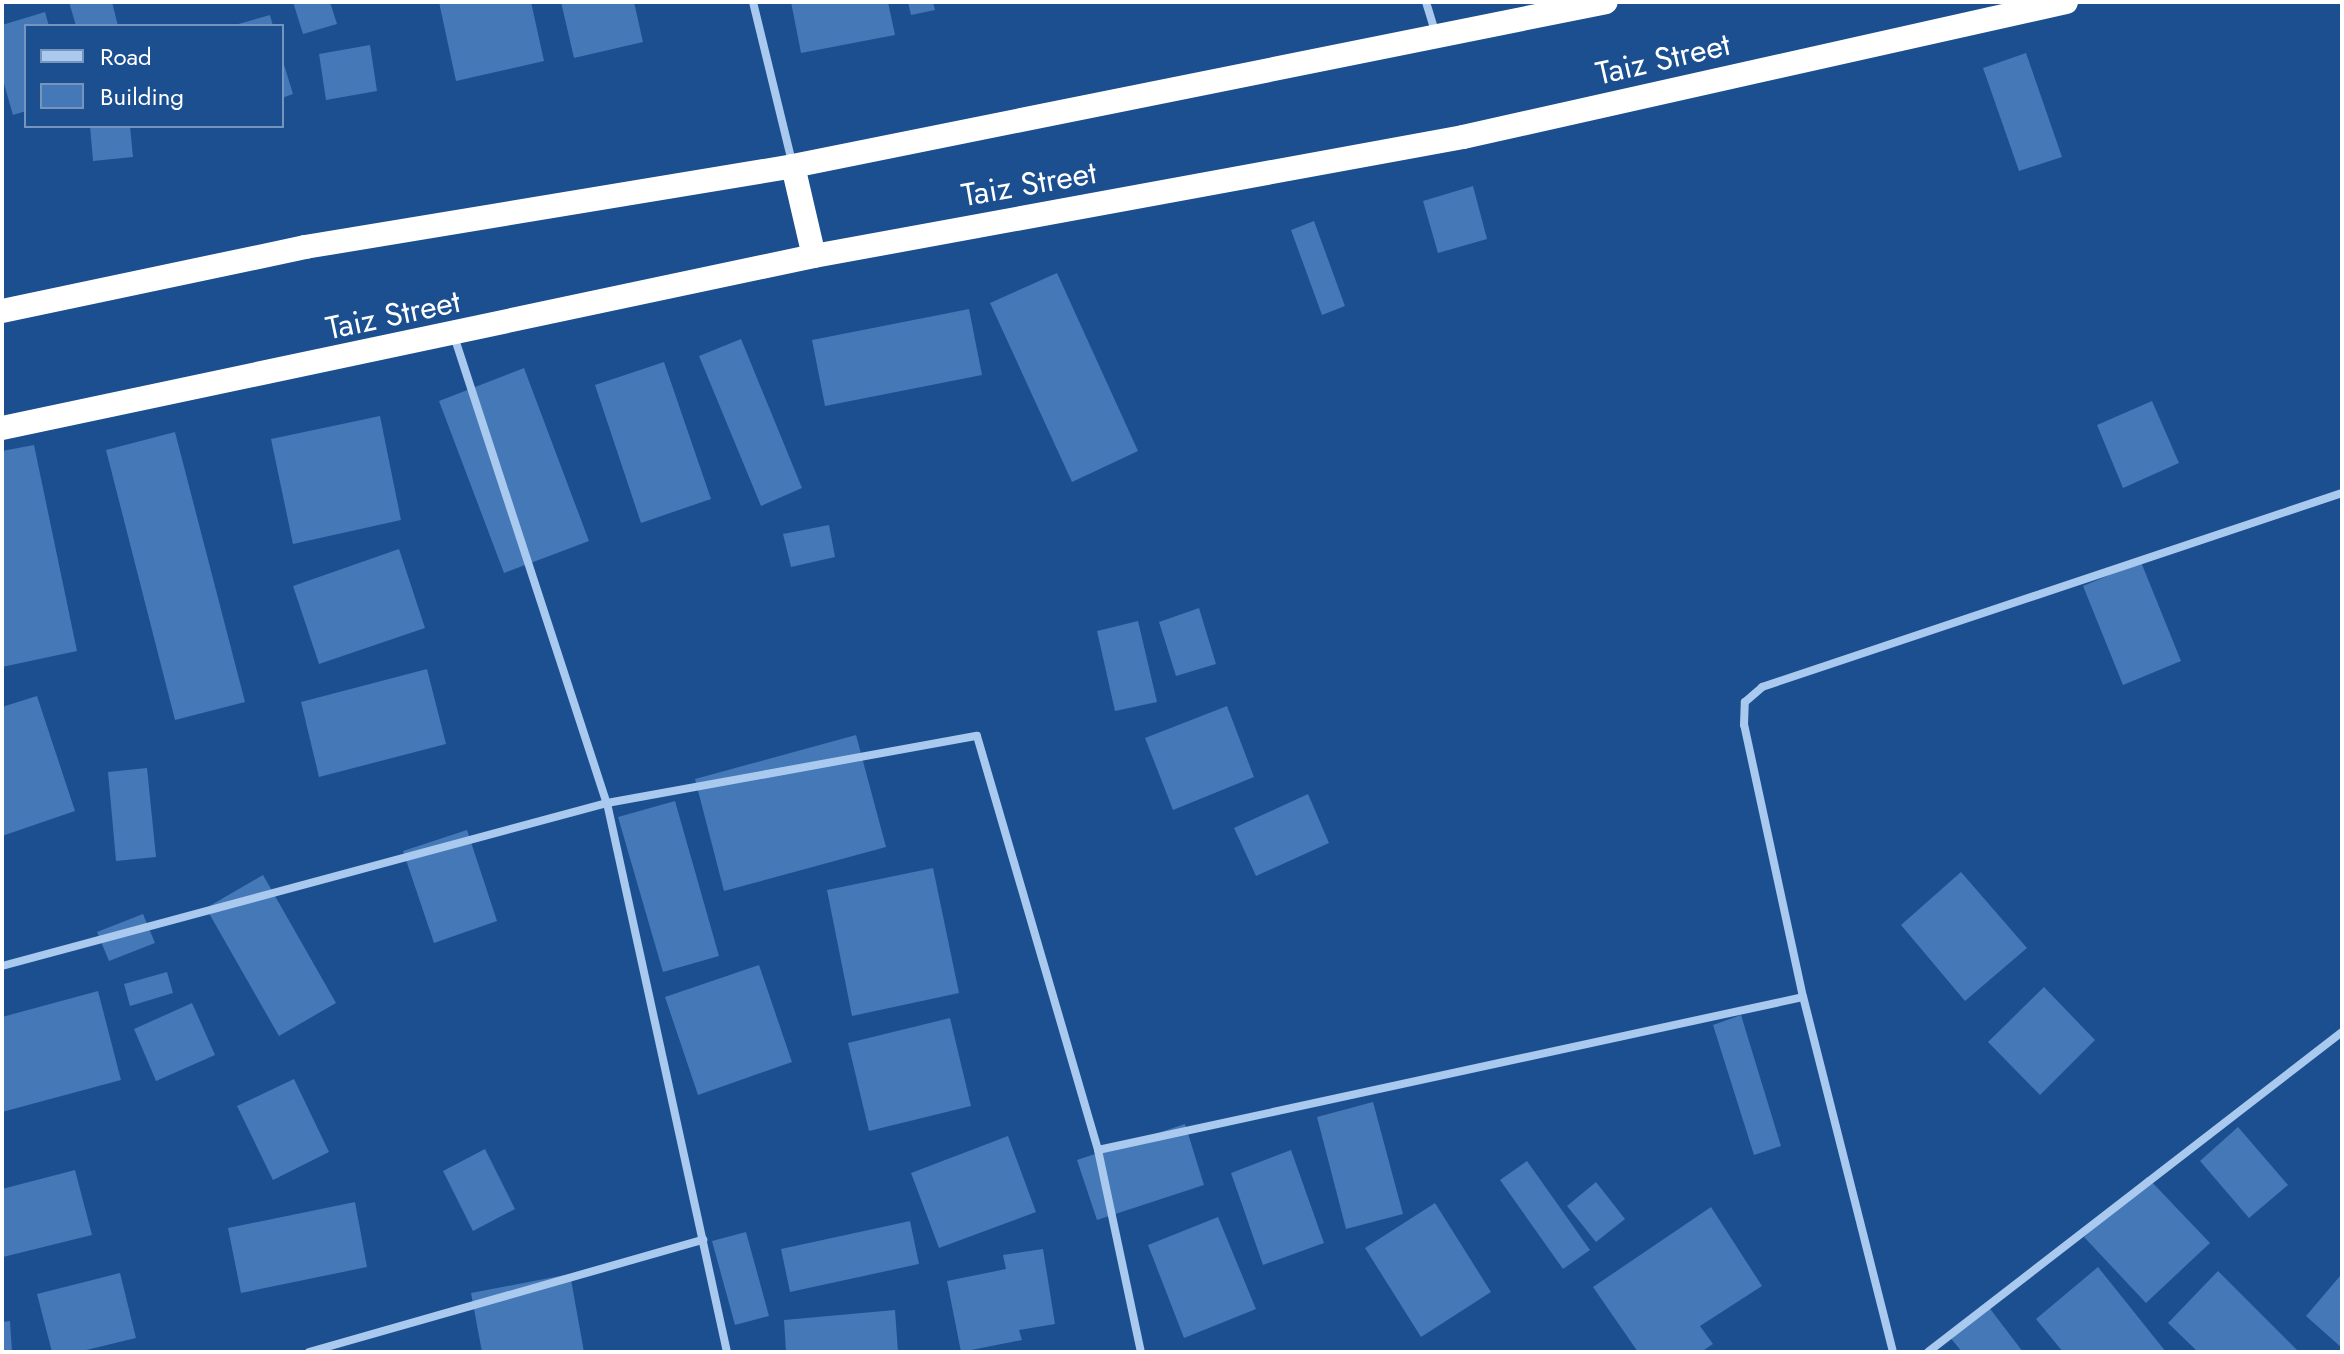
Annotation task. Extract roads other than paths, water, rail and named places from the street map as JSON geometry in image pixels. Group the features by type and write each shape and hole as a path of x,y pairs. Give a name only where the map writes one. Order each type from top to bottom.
{"highway":[{"name":"Taiz Street","path":"2,311 305,247 793,166 1606,2"},
{"name":"Taiz Street","path":"2,428 454,335 814,256 1463,137 2066,2"},
{"path":"793,166 814,256"}],"street":[{"path":"753,2 793,166"},
{"path":"1426,2 1436,37"},
{"path":"454,335 607,803 727,1352"},
{"path":"1893,1352 1803,997 1744,725 1745,702 1762,687 2342,493"},
{"path":"2,966 607,803 977,736 1098,1150 1141,1352"},
{"path":"1098,1150 1803,997"},
{"path":"1928,1352 2342,1032"},
{"path":"309,1352 703,1240"}]}
